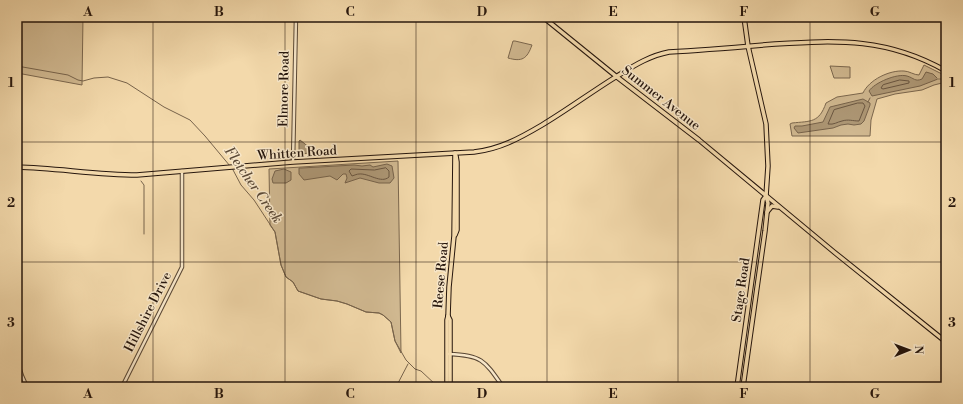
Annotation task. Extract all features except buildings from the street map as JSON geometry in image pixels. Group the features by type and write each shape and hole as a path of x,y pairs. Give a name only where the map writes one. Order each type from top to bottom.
{"main road":[{"name":"Summer Avenue","path":"543,17 699,140 946,342"},
{"name":"Stage Road","path":"743,387 768,203 766,196 768,166 767,134 748,46 744,17"},
{"name":"Whitten Road","path":"17,167 50,168 114,174 148,174 293,162 490,150 518,139 574,105 639,62 669,52 818,41 855,42 880,46 902,52 928,61 946,71"},
{"name":"Reese Road","path":"450,387 447,320 454,236 455,153"},
{"name":"Stage Road","path":"738,387 759,239 763,200 766,196"},
{"path":"766,212 772,206 780,207"},
{"path":"759,239 762,241 762,249"},
{"name":"Reese Road","path":"446,387 448,354"}],"street":[{"name":"Elmore Road","path":"293,162 296,17"},
{"name":"Hillshire Drive","path":"122,387 182,267 182,171"},
{"path":"448,354 471,356 481,360 490,368 503,387"},
{"path":"17,361 27,387"}],"shaded area":[{"path":"17,17 83,17 82,85 17,73"},
{"path":"513,41 532,45 526,56 517,60 508,58"},
{"path":"924,65 946,76 946,82 922,90 895,94 877,99 871,120 870,136 792,136 790,124 814,120 823,110 826,103 837,97 863,93 875,80 892,72 906,71 919,75"},
{"path":"830,66 850,67 850,78 834,78"},
{"path":"398,161 401,353 395,341 391,322 383,315 379,313 366,312 347,304 321,299 298,291 293,282 286,277 281,265 275,232 270,225 269,169"}],"water":[{"path":"926,72 933,74 938,79 920,86 872,96 869,91 876,85 892,77 903,75 920,80"},
{"path":"863,99 870,103 870,105 864,121 861,124 841,125 833,128 798,133 794,128 795,126 823,122 830,107"},
{"path":"300,140 310,148 309,153 299,153"},
{"path":"387,164 392,166 394,178 390,183 379,183 360,178 345,183 347,178 346,174 343,174 337,180 330,176 304,180 299,174 299,168 354,165 370,165 373,167"},
{"path":"284,169 291,172 291,180 286,183 273,183 272,179 275,171"}],"waterway":[{"name":"Fletcher Creek","path":"17,66 68,75 83,81 94,78 108,77 127,83 164,107 190,120 230,166"},
{"path":"938,79 944,79"},
{"path":"868,102 870,98"},
{"name":"Fletcher Creek","path":"232,168 241,185 254,200 275,232 281,265 286,277 293,282 298,291 321,299 347,304 366,312 379,313 383,315 391,322 395,341 406,360 415,369 421,371 440,387"},
{"path":"141,181 144,185 144,234"},
{"path":"396,387 408,364"}]}
